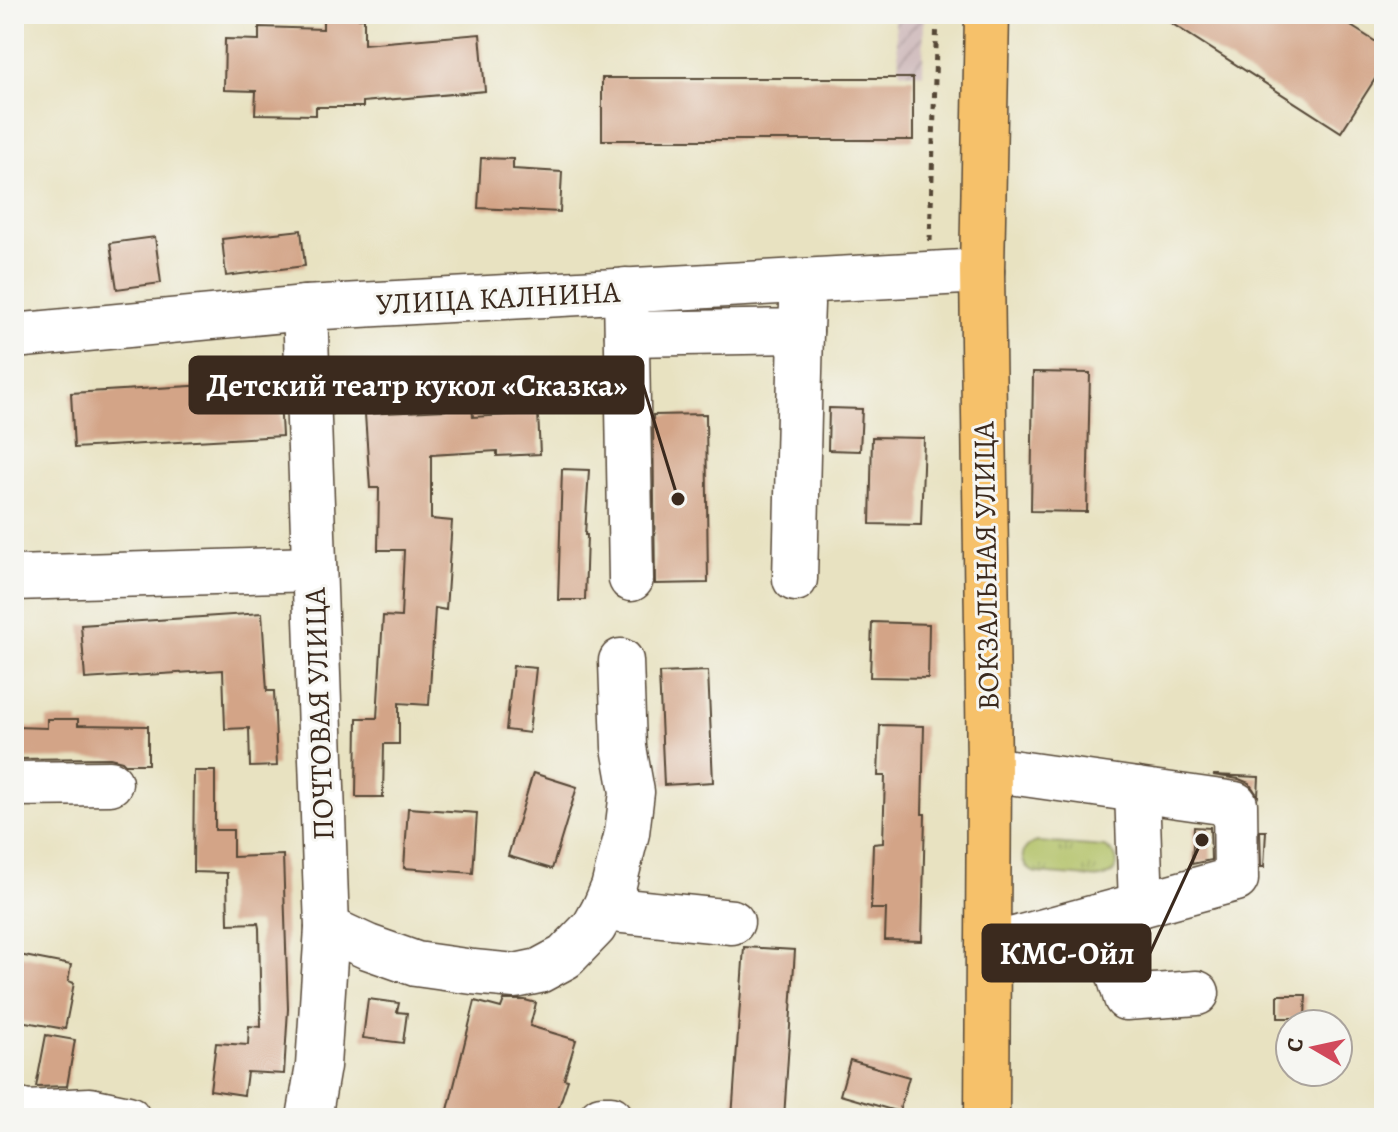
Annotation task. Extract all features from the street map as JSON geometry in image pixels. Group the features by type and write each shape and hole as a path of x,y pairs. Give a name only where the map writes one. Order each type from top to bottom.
{"main road":[{"name":"ВОКЗАЛЬНАЯ УЛИЦА","path":"987,14 982,271 989,769 987,1118"}],"street":[{"name":"УЛИЦА КАЛНИНА","path":"14,336 305,308 982,271"},
{"path":"795,579 802,281"},
{"path":"626,290 631,579"},
{"name":"ПОЧТОВАЯ УЛИЦА","path":"305,308 327,928 318,1066 309,1118"},
{"path":"627,334 801,331"},
{"path":"14,578 314,569"},
{"path":"327,928 416,964 515,976 539,971 565,957 594,927 604,909 613,888 627,833 632,792 624,747 621,661"},
{"path":"989,769 1235,804 1236,879 989,946"},
{"path":"14,784 110,783"},
{"path":"1137,790 1141,905"},
{"path":"604,909 732,922"},
{"path":"1100,916 1126,998 1197,993"},
{"path":"22,1113 90,1110 128,1118"},
{"path":"601,1118 611,1118"}],"path":[{"path":"929,274 937,14"}],"shaded area":[{"path":"894,14 924,14 923,74 900,72"}],"green space":[{"path":"1038,842 1104,847 1114,854 1117,863 1108,876 1101,878 1036,873 1026,866 1023,856 1027,847"}],"building":[{"path":"1157,14 1332,14 1384,47 1384,65 1341,132"},
{"path":"323,18 364,18 364,44 480,34 485,91 363,102 363,107 316,107 316,115 255,114 256,91 224,90 225,39 259,40 259,27 323,29"},
{"path":"602,78 913,78 913,140 602,140"},
{"path":"481,158 513,159 513,169 562,172 560,212 478,208"},
{"path":"301,230 305,266 226,276 222,239"},
{"path":"155,237 161,283 117,289 110,243"},
{"path":"1033,372 1090,373 1087,512 1031,511"},
{"path":"279,381 282,436 74,448 71,393"},
{"path":"471,390 473,417 538,413 540,454 497,456 497,451 431,455 431,519 452,521 446,610 435,608 429,705 399,703 399,744 384,744 383,797 356,797 357,718 377,718 383,616 401,617 404,550 378,550 379,488 370,488 365,414 445,410 444,391"},
{"path":"829,408 862,409 860,451 828,450"},
{"path":"706,414 708,583 655,584 653,415"},
{"path":"872,437 924,438 921,525 870,524"},
{"path":"562,469 589,470 585,600 558,600"},
{"path":"262,613 267,691 274,691 277,766 250,767 249,728 225,729 223,670 85,679 81,625"},
{"path":"872,622 929,624 928,678 870,677"},
{"path":"513,666 536,668 529,733 506,730"},
{"path":"708,671 713,782 664,785 659,673"},
{"path":"47,719 78,719 78,725 148,726 148,764 125,764 110,758 14,759 14,727 47,728"},
{"path":"880,725 924,726 922,941 885,940 886,909 871,909 873,844 883,843 885,776 878,776"},
{"path":"194,771 215,771 215,830 233,830 233,857 283,855 288,1009 284,1074 247,1072 244,1095 210,1090 216,1043 248,1045 249,1026 261,1027 259,928 258,923 228,924 227,873 193,872"},
{"path":"533,773 577,787 552,869 508,856"},
{"path":"1213,775 1259,777 1258,796 1249,783"},
{"path":"408,808 477,813 473,873 404,868"},
{"path":"1210,826 1211,860 1192,864 1194,827"},
{"path":"1260,831 1266,831 1264,867 1261,867"},
{"path":"744,947 795,950 784,1118 732,1118"},
{"path":"14,954 71,965 68,981 74,983 65,1029 14,1020"},
{"path":"1278,995 1306,995 1305,1008 1278,1008"},
{"path":"368,999 399,1003 397,1012 407,1013 403,1043 363,1038"},
{"path":"504,1000 536,1003 530,1026 576,1040 564,1079 568,1080 555,1118 446,1118 475,1001 501,1008"},
{"path":"46,1035 75,1040 67,1086 36,1087"},
{"path":"850,1060 909,1077 899,1112 840,1095"}],"place":[{"name":"Детский театр кукол «Сказка»","path":"678,499"},
{"name":"КМС-Ойл","path":"1202,840"}]}
